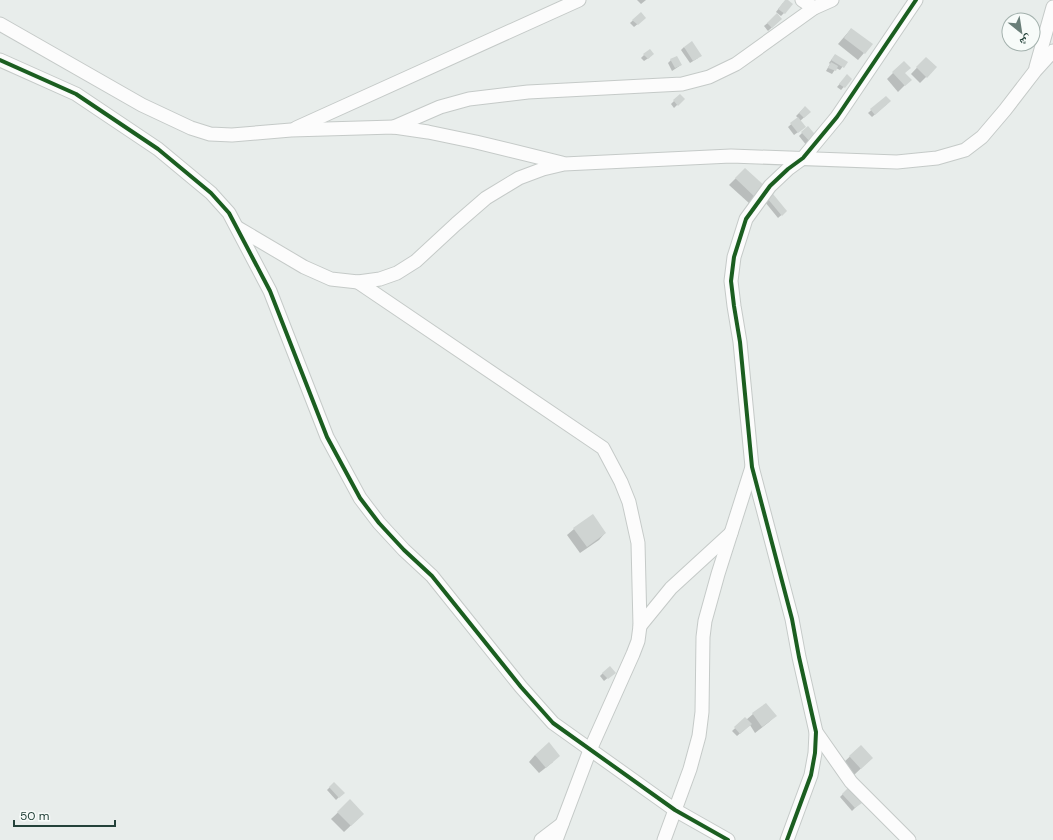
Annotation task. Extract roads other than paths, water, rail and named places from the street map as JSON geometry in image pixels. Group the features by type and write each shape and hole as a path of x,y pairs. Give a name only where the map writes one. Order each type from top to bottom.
{"street":[{"path":"290,130 579,0"},
{"path":"802,0 814,8"},
{"path":"394,127 440,107 469,99 528,92 682,84 709,76 736,64 814,8 832,0"},
{"path":"787,840 811,775 815,753 816,732 792,619 752,468 740,342 731,281 734,257 746,219 770,186 788,169 803,158 837,117 916,0"},
{"path":"1035,71 1053,7"},
{"path":"0,24 142,105 191,128 210,134 232,135 290,130 394,127 476,142 564,164"},
{"path":"236,227 304,268 331,279 358,282 380,279 397,273 416,262 486,198 519,178 543,169 564,164 731,156 897,162 937,158 965,150 982,137 1053,51"},
{"path":"0,60 76,94 158,149 211,193 228,213 270,291 327,437 360,498 404,550 432,576 521,687 553,723 675,810 728,840"},
{"path":"358,282 603,448 621,482 629,502 638,543 640,626 638,641 634,654 590,750 556,840"},
{"path":"664,840 690,769 699,736 702,712 703,637 705,621 752,468"},
{"path":"640,626 671,588 732,532"},
{"path":"816,732 851,782 909,840"},
{"path":"541,840 562,824"}]}
